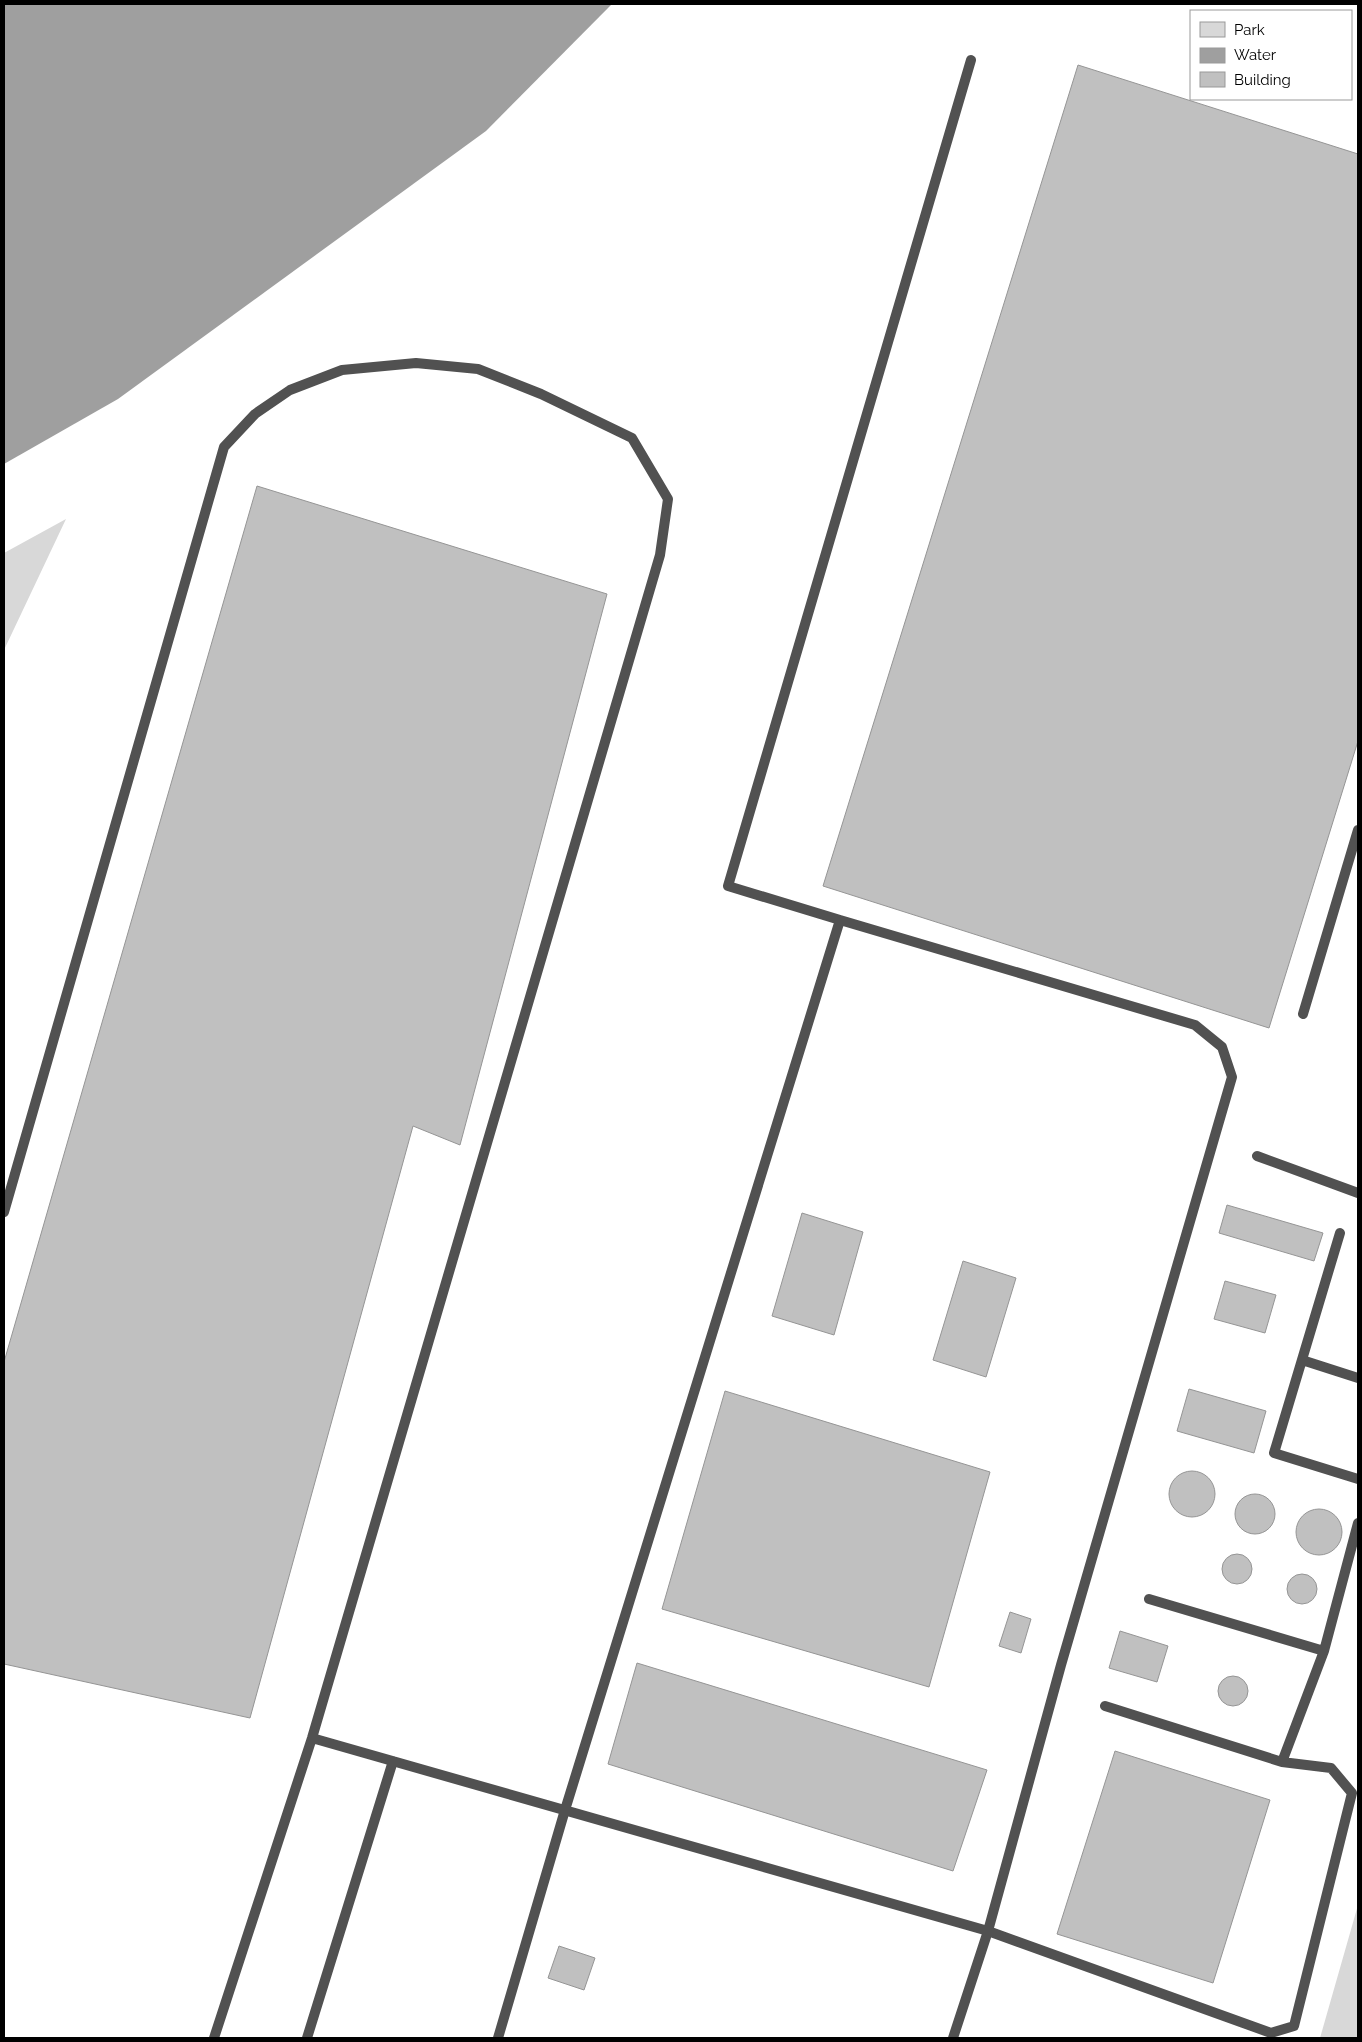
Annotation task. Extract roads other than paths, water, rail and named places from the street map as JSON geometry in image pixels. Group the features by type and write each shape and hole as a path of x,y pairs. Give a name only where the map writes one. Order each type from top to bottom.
{"lane":[{"path":"953,2038 988,1931 1061,1665 1232,1077 1222,1047 1194,1024 728,886 971,60"},
{"path":"4,1212 224,447 255,414 290,390 342,370 416,364 478,369 541,394 632,438 668,499 660,555 312,1738 214,2038"},
{"path":"1302,1014 1358,830"},
{"path":"498,2038 566,1810 840,920"},
{"path":"1257,1156 1358,1193"},
{"path":"1340,1233 1274,1453 1358,1478"},
{"path":"1302,1360 1358,1378"},
{"path":"1282,1762 1324,1651 1358,1523"},
{"path":"1149,1599 1324,1651"},
{"path":"312,1738 988,1931 1271,2033 1294,2026 1352,1793 1331,1768 1282,1762 1105,1706"},
{"path":"307,2038 392,1762"}],"water":[{"path":"4,4 612,4 486,131 118,399 4,464"}]}
